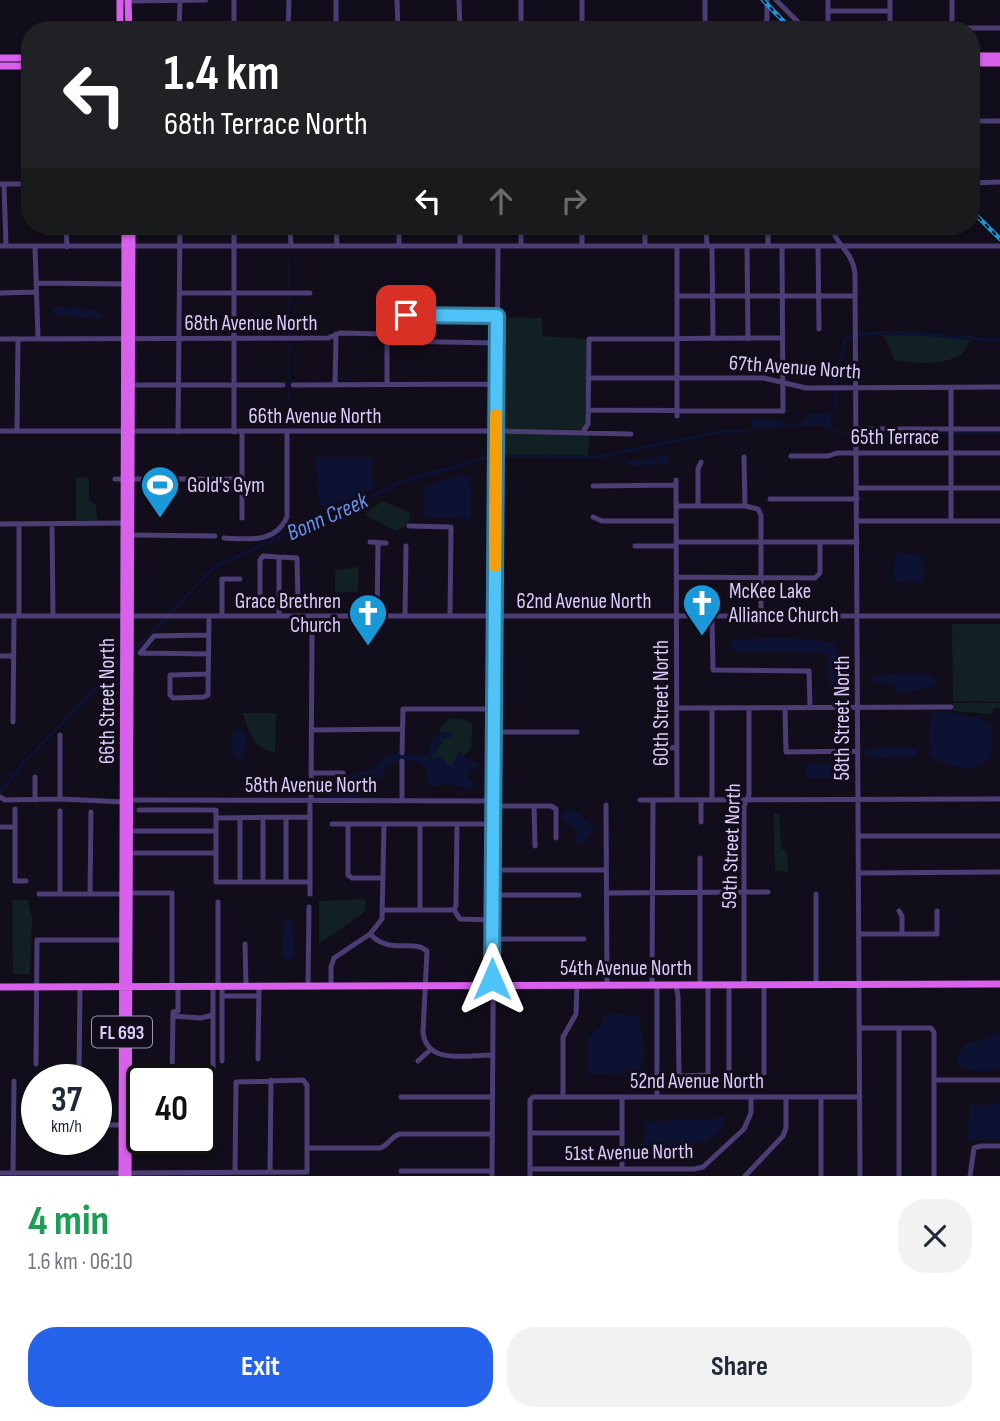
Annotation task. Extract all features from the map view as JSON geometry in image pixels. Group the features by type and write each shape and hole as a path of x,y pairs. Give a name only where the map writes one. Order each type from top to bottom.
{"main road":[{"path":"122,21 126,0"},
{"path":"126,0 127,21"},
{"path":"980,56 1000,56"},
{"path":"0,58 21,61"},
{"path":"0,66 15,66 21,62"},
{"path":"980,63 1000,63"},
{"name":"66th Street North","path":"127,235 129,246"},
{"name":"66th Street North","path":"125,1081 129,1056 123,940 130,853 127,801 131,235"},
{"name":"66th Street North","path":"125,1175 122,1039 130,927 127,920 124,859 128,659"},
{"name":"54th Avenue North","path":"0,987 1000,984"},
{"path":"122,1039 126,1043 126,1055 129,1056"},
{"name":"66th Street North","path":"125,1123 122,1139 125,1147 125,1175"}],"street":[{"path":"126,0 206,0"},
{"path":"179,21 180,0"},
{"path":"233,0 234,21"},
{"path":"288,21 289,0"},
{"path":"336,0 336,21"},
{"path":"397,0 398,21"},
{"path":"459,0 460,21"},
{"path":"521,0 521,21"},
{"path":"582,0 582,21"},
{"path":"705,0 705,21"},
{"path":"766,21 767,0"},
{"path":"776,0 797,21"},
{"path":"828,0 828,21"},
{"path":"890,0 890,21"},
{"path":"952,0 952,21"},
{"path":"828,11 890,11"},
{"path":"980,28 1000,28"},
{"path":"980,121 1000,121"},
{"path":"980,183 1000,182"},
{"path":"21,184 2,184 3,246 1000,246"},
{"path":"66,235 67,247"},
{"path":"178,432 180,235"},
{"path":"234,235 234,432"},
{"path":"290,235 290,246"},
{"path":"336,235 337,246"},
{"path":"398,235 399,246"},
{"path":"460,235 460,246"},
{"path":"521,235 521,246"},
{"path":"582,235 582,246"},
{"path":"645,235 645,246"},
{"path":"707,235 713,339"},
{"path":"768,235 768,246"},
{"name":"58th Street North","path":"834,235 854,263 855,296 860,1176"},
{"path":"401,1171 492,1173 498,246"},
{"path":"677,246 677,413"},
{"path":"747,246 748,338"},
{"path":"589,410 677,413 783,411 782,246"},
{"path":"818,246 819,329"},
{"path":"35,247 38,339"},
{"path":"36,283 129,285"},
{"path":"0,293 36,292"},
{"path":"180,293 310,293"},
{"path":"677,296 855,296"},
{"path":"406,315 497,316"},
{"path":"335,334 335,385"},
{"name":"68th Avenue North","path":"0,339 328,338 335,334 383,334 391,341 497,343"},
{"path":"387,336 387,385"},
{"path":"581,432 588,424 589,339 782,338"},
{"path":"17,431 18,339"},
{"name":"67th Avenue North","path":"588,378 764,377 799,388 1000,387"},
{"path":"293,385 496,384"},
{"path":"128,385 284,385"},
{"path":"951,388 951,521"},
{"path":"856,432 1000,429"},
{"name":"66th Avenue North","path":"0,431 496,431 631,434"},
{"path":"242,432 242,518"},
{"path":"224,538 268,537 281,527 287,517 287,432"},
{"name":"65th Terrace","path":"791,456 1000,453"},
{"path":"744,457 744,506"},
{"path":"698,506 698,469 701,462"},
{"path":"115,479 242,479"},
{"name":"60th Street North","path":"593,486 676,482 677,800"},
{"path":"856,488 1000,488"},
{"path":"770,499 857,499"},
{"path":"676,506 755,507 761,515 761,616"},
{"path":"593,517 602,521 676,521"},
{"path":"857,521 1000,521"},
{"path":"0,524 128,523"},
{"path":"13,722 19,524"},
{"path":"52,524 53,616"},
{"path":"408,526 451,527 450,617"},
{"path":"128,536 215,536"},
{"path":"370,542 386,543"},
{"path":"676,578 819,576 820,542"},
{"path":"635,546 857,542"},
{"path":"377,616 378,543"},
{"path":"405,616 406,546"},
{"path":"263,556 279,557 297,558 297,602 262,603 260,560 263,556"},
{"path":"279,557 279,616"},
{"path":"222,617 222,579 240,579"},
{"name":"62nd Avenue North","path":"0,616 1000,616"},
{"path":"712,616 713,670 809,671 810,708"},
{"path":"208,674 170,675 170,695 173,698 205,698 208,695 209,617"},
{"path":"310,894 312,632"},
{"path":"209,635 155,636 140,653 209,654"},
{"path":"0,656 13,656"},
{"path":"677,708 951,707"},
{"path":"712,708 712,800"},
{"name":"59th Street North","path":"744,985 749,708"},
{"path":"785,708 786,752 858,751"},
{"path":"402,752 403,709 494,709"},
{"path":"312,730 402,729"},
{"path":"494,732 576,732"},
{"path":"60,735 60,799"},
{"path":"653,751 677,747"},
{"path":"402,761 402,800"},
{"path":"311,773 343,773"},
{"path":"35,776 35,800"},
{"name":"58th Avenue North","path":"1,798 310,803 402,800 551,806 556,809 556,838"},
{"path":"640,800 1000,799"},
{"path":"653,800 652,892 657,1097"},
{"path":"701,800 701,822"},
{"path":"606,804 607,985"},
{"path":"534,806 535,846"},
{"path":"15,809 15,881 26,881"},
{"path":"139,810 216,810 216,882 310,882"},
{"path":"60,811 60,894"},
{"path":"90,894 91,812"},
{"path":"217,818 310,817"},
{"path":"240,818 240,882"},
{"path":"263,818 263,882"},
{"path":"286,818 286,882"},
{"path":"332,824 493,824"},
{"path":"348,824 348,874 352,878 383,878"},
{"path":"331,986 334,958 379,924 383,910 384,824"},
{"path":"419,910 420,824"},
{"path":"454,910 457,824"},
{"path":"0,827 15,827"},
{"path":"130,833 216,831"},
{"path":"859,836 1000,836"},
{"path":"130,853 216,853"},
{"path":"676,985 679,1076 708,1075 700,858"},
{"path":"493,870 606,870"},
{"path":"859,873 1000,872"},
{"path":"607,893 768,892"},
{"path":"39,894 172,893 178,1011 173,1012 172,1064"},
{"path":"816,894 816,985"},
{"path":"492,895 579,895"},
{"path":"212,1064 213,1015 218,986 218,902"},
{"path":"308,986 309,907"},
{"path":"383,910 454,910"},
{"path":"454,910 460,919 492,920"},
{"path":"899,911 902,916 902,934"},
{"path":"859,934 937,934 937,911"},
{"path":"370,933 385,946 425,948 427,951 423,1032 430,1050 443,1056 491,1055"},
{"path":"492,939 583,939"},
{"path":"36,1064 37,940 123,940"},
{"path":"245,944 246,986"},
{"path":"563,1097 563,1037 576,1014 577,985"},
{"path":"729,985 729,1073"},
{"path":"764,985 764,1073"},
{"path":"79,1064 80,986"},
{"path":"218,986 222,996 222,1061"},
{"path":"258,986 258,1059"},
{"path":"222,996 259,996"},
{"path":"173,1016 201,1018 213,1015"},
{"path":"860,1028 931,1028 934,1032 934,1176"},
{"path":"899,1028 899,1176"},
{"path":"418,1061 430,1050"},
{"path":"0,1173 125,1175 307,1172 306,1082 240,1080 235,1084 235,1172"},
{"path":"270,1172 271,1080"},
{"path":"934,1080 1000,1080"},
{"path":"13,1081 13,1172"},
{"path":"401,1097 492,1097"},
{"name":"52nd Avenue North","path":"530,1133 530,1100 533,1097 860,1097"},
{"path":"622,1097 622,1169"},
{"name":"51st Avenue North","path":"530,1173 622,1169 675,1173 694,1169 709,1163 744,1129 750,1119 751,1097"},
{"path":"745,1176 783,1136 786,1128 786,1097"},
{"path":"821,1097 821,1176"},
{"path":"112,1124 125,1123"},
{"path":"530,1173 530,1133 622,1133"},
{"path":"307,1147 380,1148 394,1135 400,1134 492,1134"},
{"path":"970,1176 974,1148 1000,1146"}],"shaded area":[{"path":"501,317 542,318 543,336 587,339 585,428 499,429"},
{"path":"882,335 972,336 958,356 941,362 921,363 894,360"},
{"path":"499,433 589,433 588,456 498,455"},
{"path":"76,477 86,477 89,480 89,501 95,504 98,521 76,520"},
{"path":"382,501 409,512 410,520 406,526 396,531 365,515"},
{"path":"359,567 358,592 335,592 335,570"},
{"path":"952,624 1000,624 1000,702 953,701"},
{"path":"953,703 1000,703 1000,708 994,708 992,714 953,711"},
{"path":"243,713 276,713 275,752 258,744 250,733"},
{"path":"450,718 465,720 475,727 472,727 471,750 464,755 461,751 452,765 447,765 441,758 433,759 431,756 442,742 443,732 439,733 441,726"},
{"path":"779,813 781,848 787,852 788,872 775,871 774,814"},
{"path":"365,899 366,909 362,914 319,944 319,901"},
{"path":"12,900 28,900 32,918 30,974 13,974"}],"water":[{"path":"57,306 94,310 103,315 100,319 52,315 53,308"},
{"path":"808,413 833,414 831,429 822,426 752,429 752,420 775,420 797,425"},
{"path":"668,456 668,464 629,466 627,461"},
{"path":"315,457 372,457 373,489 325,510 319,501"},
{"path":"469,475 471,519 423,517 424,486 456,476"},
{"path":"896,551 923,556 924,579 921,583 893,581"},
{"path":"781,638 835,643 838,660 837,689 829,687 827,653 737,652 730,646 731,641 740,639"},
{"path":"923,673 937,681 935,686 900,694 889,684 874,682 874,675"},
{"path":"949,711 992,725 991,753 980,765 954,766 930,757 929,729 934,712"},
{"path":"237,730 244,731 246,735 244,759 231,753 233,734"},
{"path":"443,732 452,733 451,737 443,739 440,747 431,756 441,757 447,765 452,765 459,751 466,758 479,763 480,766 470,771 468,778 476,784 473,789 447,784 429,787 426,769 418,761 409,761 395,763 385,769 379,790 350,798 334,797 329,791 329,787 343,792 365,788 368,778 345,781 350,775 369,770 390,755 426,756 434,738"},
{"path":"867,748 917,748 917,757 869,758 865,754"},
{"path":"844,763 844,777 809,779 806,776 805,764"},
{"path":"566,810 577,811 596,831 588,835 583,844 575,844 578,829 563,821 562,814"},
{"path":"288,919 293,922 294,957 288,960 282,957 283,921"},
{"path":"621,1013 639,1018 644,1051 639,1073 588,1074 588,1038 603,1024 603,1016"},
{"path":"1000,1031 1000,1070 980,1071 960,1066 957,1057 965,1044"},
{"path":"1000,1104 1000,1140 968,1140 969,1105"},
{"path":"725,1117 721,1129 714,1137 704,1142 680,1146 644,1145 645,1122 715,1119"}],"waterway":[{"path":"288,254 289,287"},
{"path":"288,297 289,335"},
{"path":"835,385 835,366 847,337 904,333 1000,340"},
{"path":"288,344 289,427"},
{"path":"832,412 835,408 835,392"},
{"path":"831,429 846,433 1000,433"},
{"name":"Bonn Creek","path":"132,653 214,567 407,480 492,456 597,457 725,431 747,431"},
{"name":"Bonn Creek","path":"338,504 341,510"},
{"name":"Bonn Creek","path":"0,792 26,760 121,664"}],"railway":[{"path":"763,0 783,21"},
{"path":"980,219 1000,239"}],"slow traffic":[{"path":"495,566 496,415"}],"place":[{"name":"Gold's Gym","path":"160,519"},
{"name":"McKee Lake Alliance Church","path":"702,637"},
{"name":"Grace Brethren Church","path":"368,647"}],"route":[{"path":"406,315 497,316 492,979"}]}
